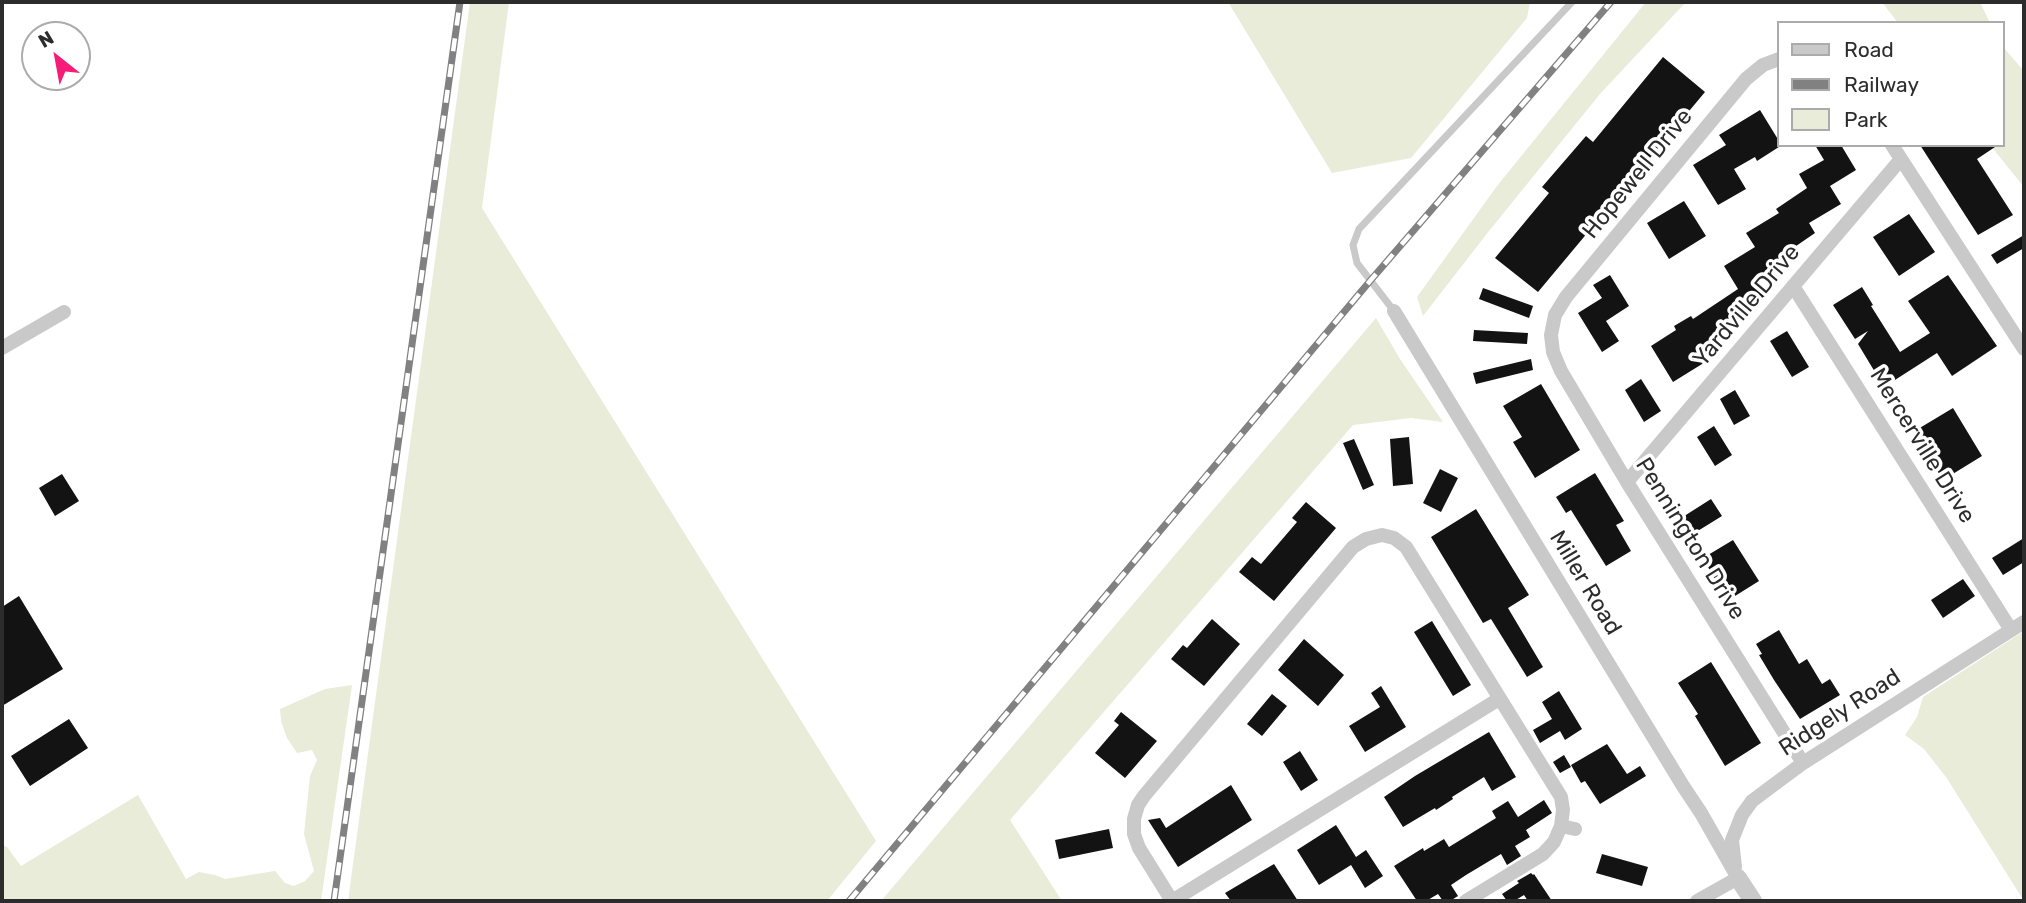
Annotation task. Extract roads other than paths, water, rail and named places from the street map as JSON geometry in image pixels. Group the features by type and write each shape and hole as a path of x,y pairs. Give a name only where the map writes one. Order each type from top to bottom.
{"street":[{"name":"Hopewell Drive","path":"1551,335 1555,315 1566,297 1737,89 1763,65 1778,59"},
{"path":"1893,147 2024,349"},
{"name":"Yardville Drive","path":"1627,482 1901,159"},
{"name":"Mercerville Drive","path":"1793,286 2011,630"},
{"name":"Miller Road","path":"1394,311 1664,756 1702,813 1738,878"},
{"path":"2,348 64,312"},
{"name":"Pennington Drive","path":"1551,335 1553,352 1561,371 1627,482 1803,763"},
{"path":"1467,901 1543,854 1568,827 1561,797 1406,547 1382,528 1353,547 1144,796 1138,806 1134,826 1139,848 1172,901 1499,699"},
{"name":"Ridgely Road","path":"1738,878 1732,840 1742,815 1752,801 1803,763 2024,622"},
{"path":"1697,901 1738,878 1753,901"}],"lane":[{"path":"1394,311 1357,263 1353,245 1359,229 1572,2"}],"railway":[{"path":"334,901 460,2"},
{"path":"849,901 1370,281 1611,2"}]}
